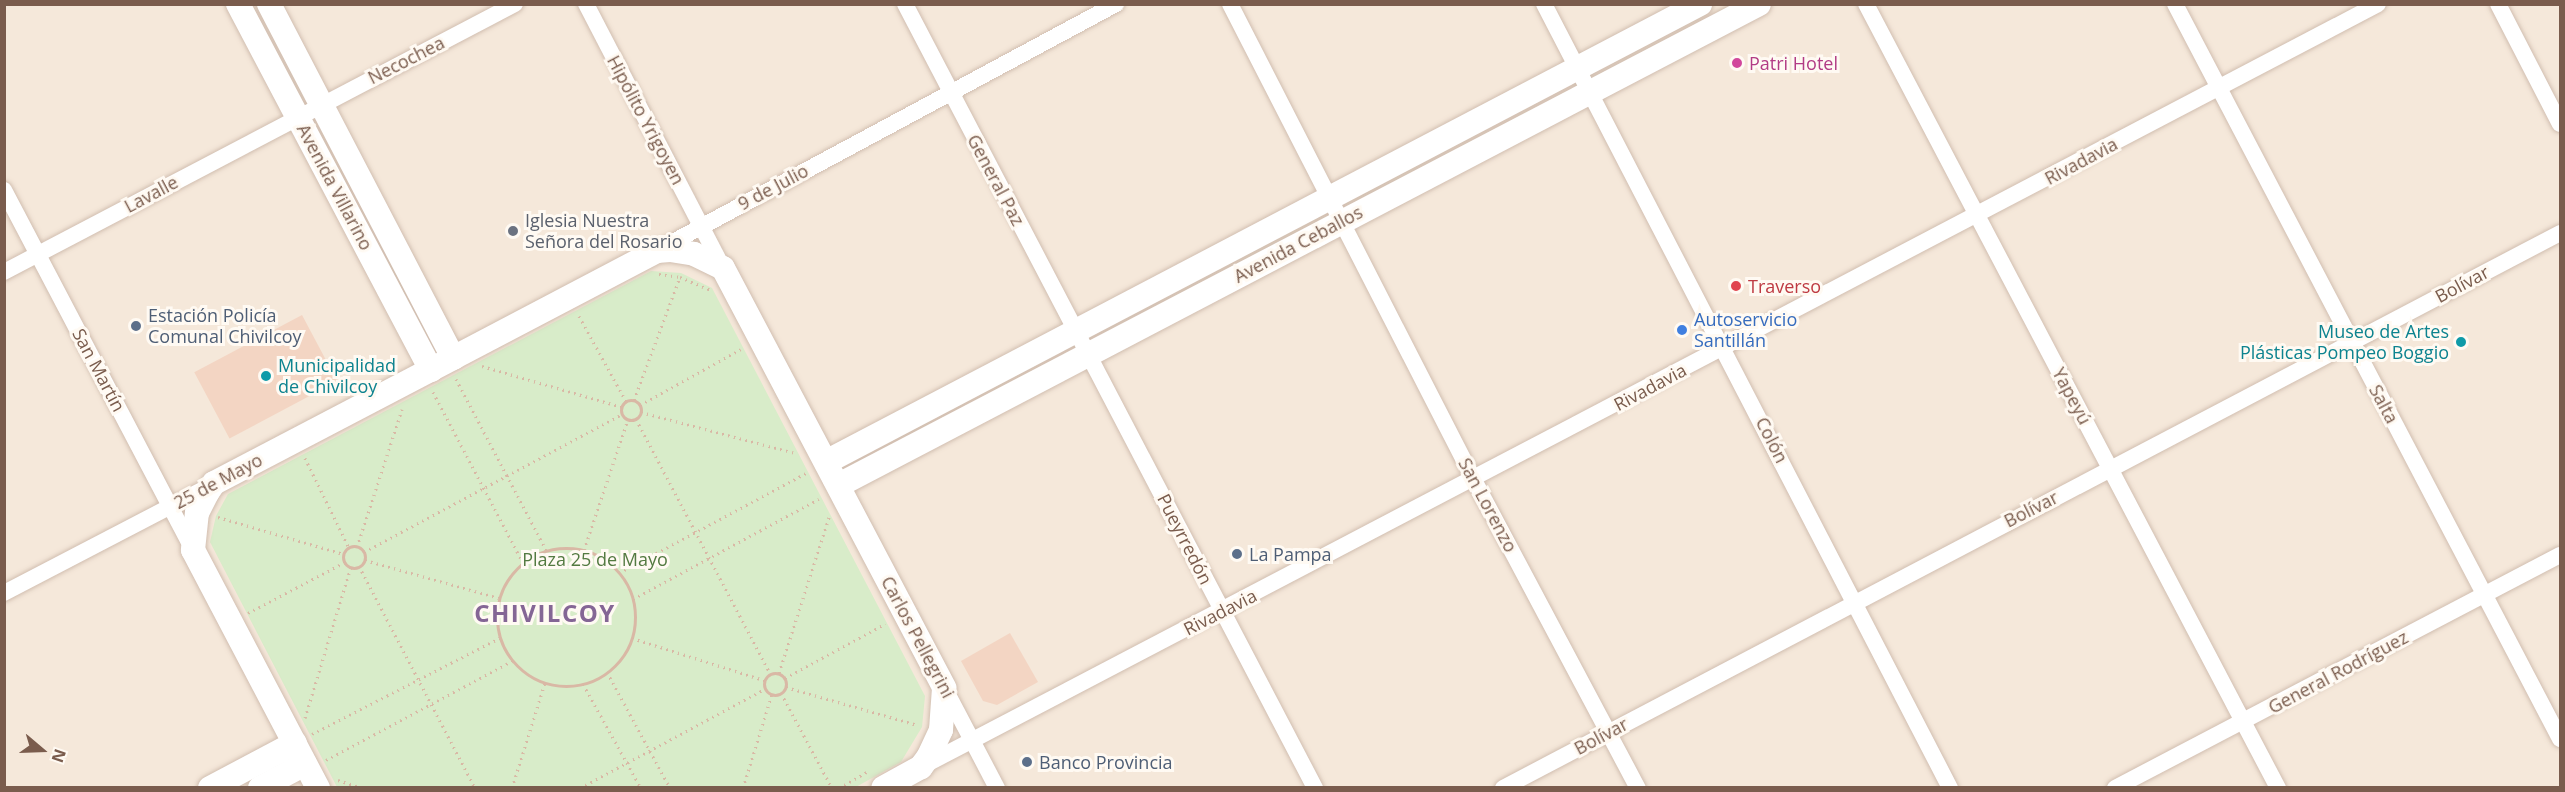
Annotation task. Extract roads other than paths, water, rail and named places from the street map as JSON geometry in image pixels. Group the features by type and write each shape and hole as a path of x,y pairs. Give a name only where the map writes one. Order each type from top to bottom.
{"main road":[{"name":"Avenida Villarino","path":"238,4 438,382"},
{"name":"Avenida Villarino","path":"269,4 461,370"},
{"name":"Avenida Ceballos","path":"816,468 1700,4"},
{"name":"Avenida Ceballos","path":"829,492 1759,4"},
{"path":"657,262 694,254 723,268"},
{"name":"9 de Julio","path":"438,382 657,262"},
{"name":"Hipólito Yrigoyen","path":"723,268 829,492"},
{"name":"25 de Mayo","path":"214,483 438,382"},
{"path":"193,550 197,513 214,483"},
{"name":"Carlos Pellegrini","path":"829,492 944,688"},
{"name":"San Martín","path":"193,550 312,749 324,778"},
{"path":"921,767 941,730 944,688"},
{"path":"210,788 312,749"},
{"path":"260,788 312,749"},
{"name":"Rivadavia","path":"879,778 921,767"}],"street":[{"name":"Necochea","path":"297,116 515,4"},
{"name":"Hipólito Yrigoyen","path":"586,4 723,268"},
{"name":"General Paz","path":"904,4 1090,354"},
{"name":"9 de Julio","path":"657,262 701,225 951,94 1116,4"},
{"name":"San Lorenzo","path":"1230,4 1474,480 1638,788"},
{"name":"Colón","path":"1544,4 1950,788"},
{"name":"Yapeyú","path":"1866,4 2278,788"},
{"name":"Salta","path":"2175,4 2560,739"},
{"name":"Rivadavia","path":"921,767 1474,480 2378,4"},
{"path":"2498,4 2560,124"},
{"name":"Lavalle","path":"4,272 297,116"},
{"name":"San Martín","path":"4,190 193,550"},
{"name":"Bolívar","path":"1503,788 1854,601 2560,233"},
{"name":"Pueyrredón","path":"1090,354 1315,788"},
{"name":"25 de Mayo","path":"4,593 214,483"},
{"name":"General Rodríguez","path":"2115,788 2560,555"},
{"name":"Carlos Pellegrini","path":"944,688 997,788"}],"place":[{"name":"Patri Hotel","path":"1737,63"},
{"name":"Iglesia Nuestra Señora del Rosario","path":"513,231"},
{"name":"Traverso","path":"1736,286"},
{"name":"Estación Policía Comunal Chivilcoy","path":"136,326"},
{"name":"Autoservicio Santillán","path":"1682,330"},
{"name":"Museo de Artes Plásticas Pompeo Boggio","path":"2461,342"},
{"name":"Municipalidad de Chivilcoy","path":"266,376"},
{"name":"La Pampa","path":"1237,554"},
{"name":"Banco Provincia","path":"1027,762"}],"district":[{"name":"CHIVILCOY","path":"545,613"}],"park label":[{"name":"Plaza 25 de Mayo","path":"595,559"}]}
